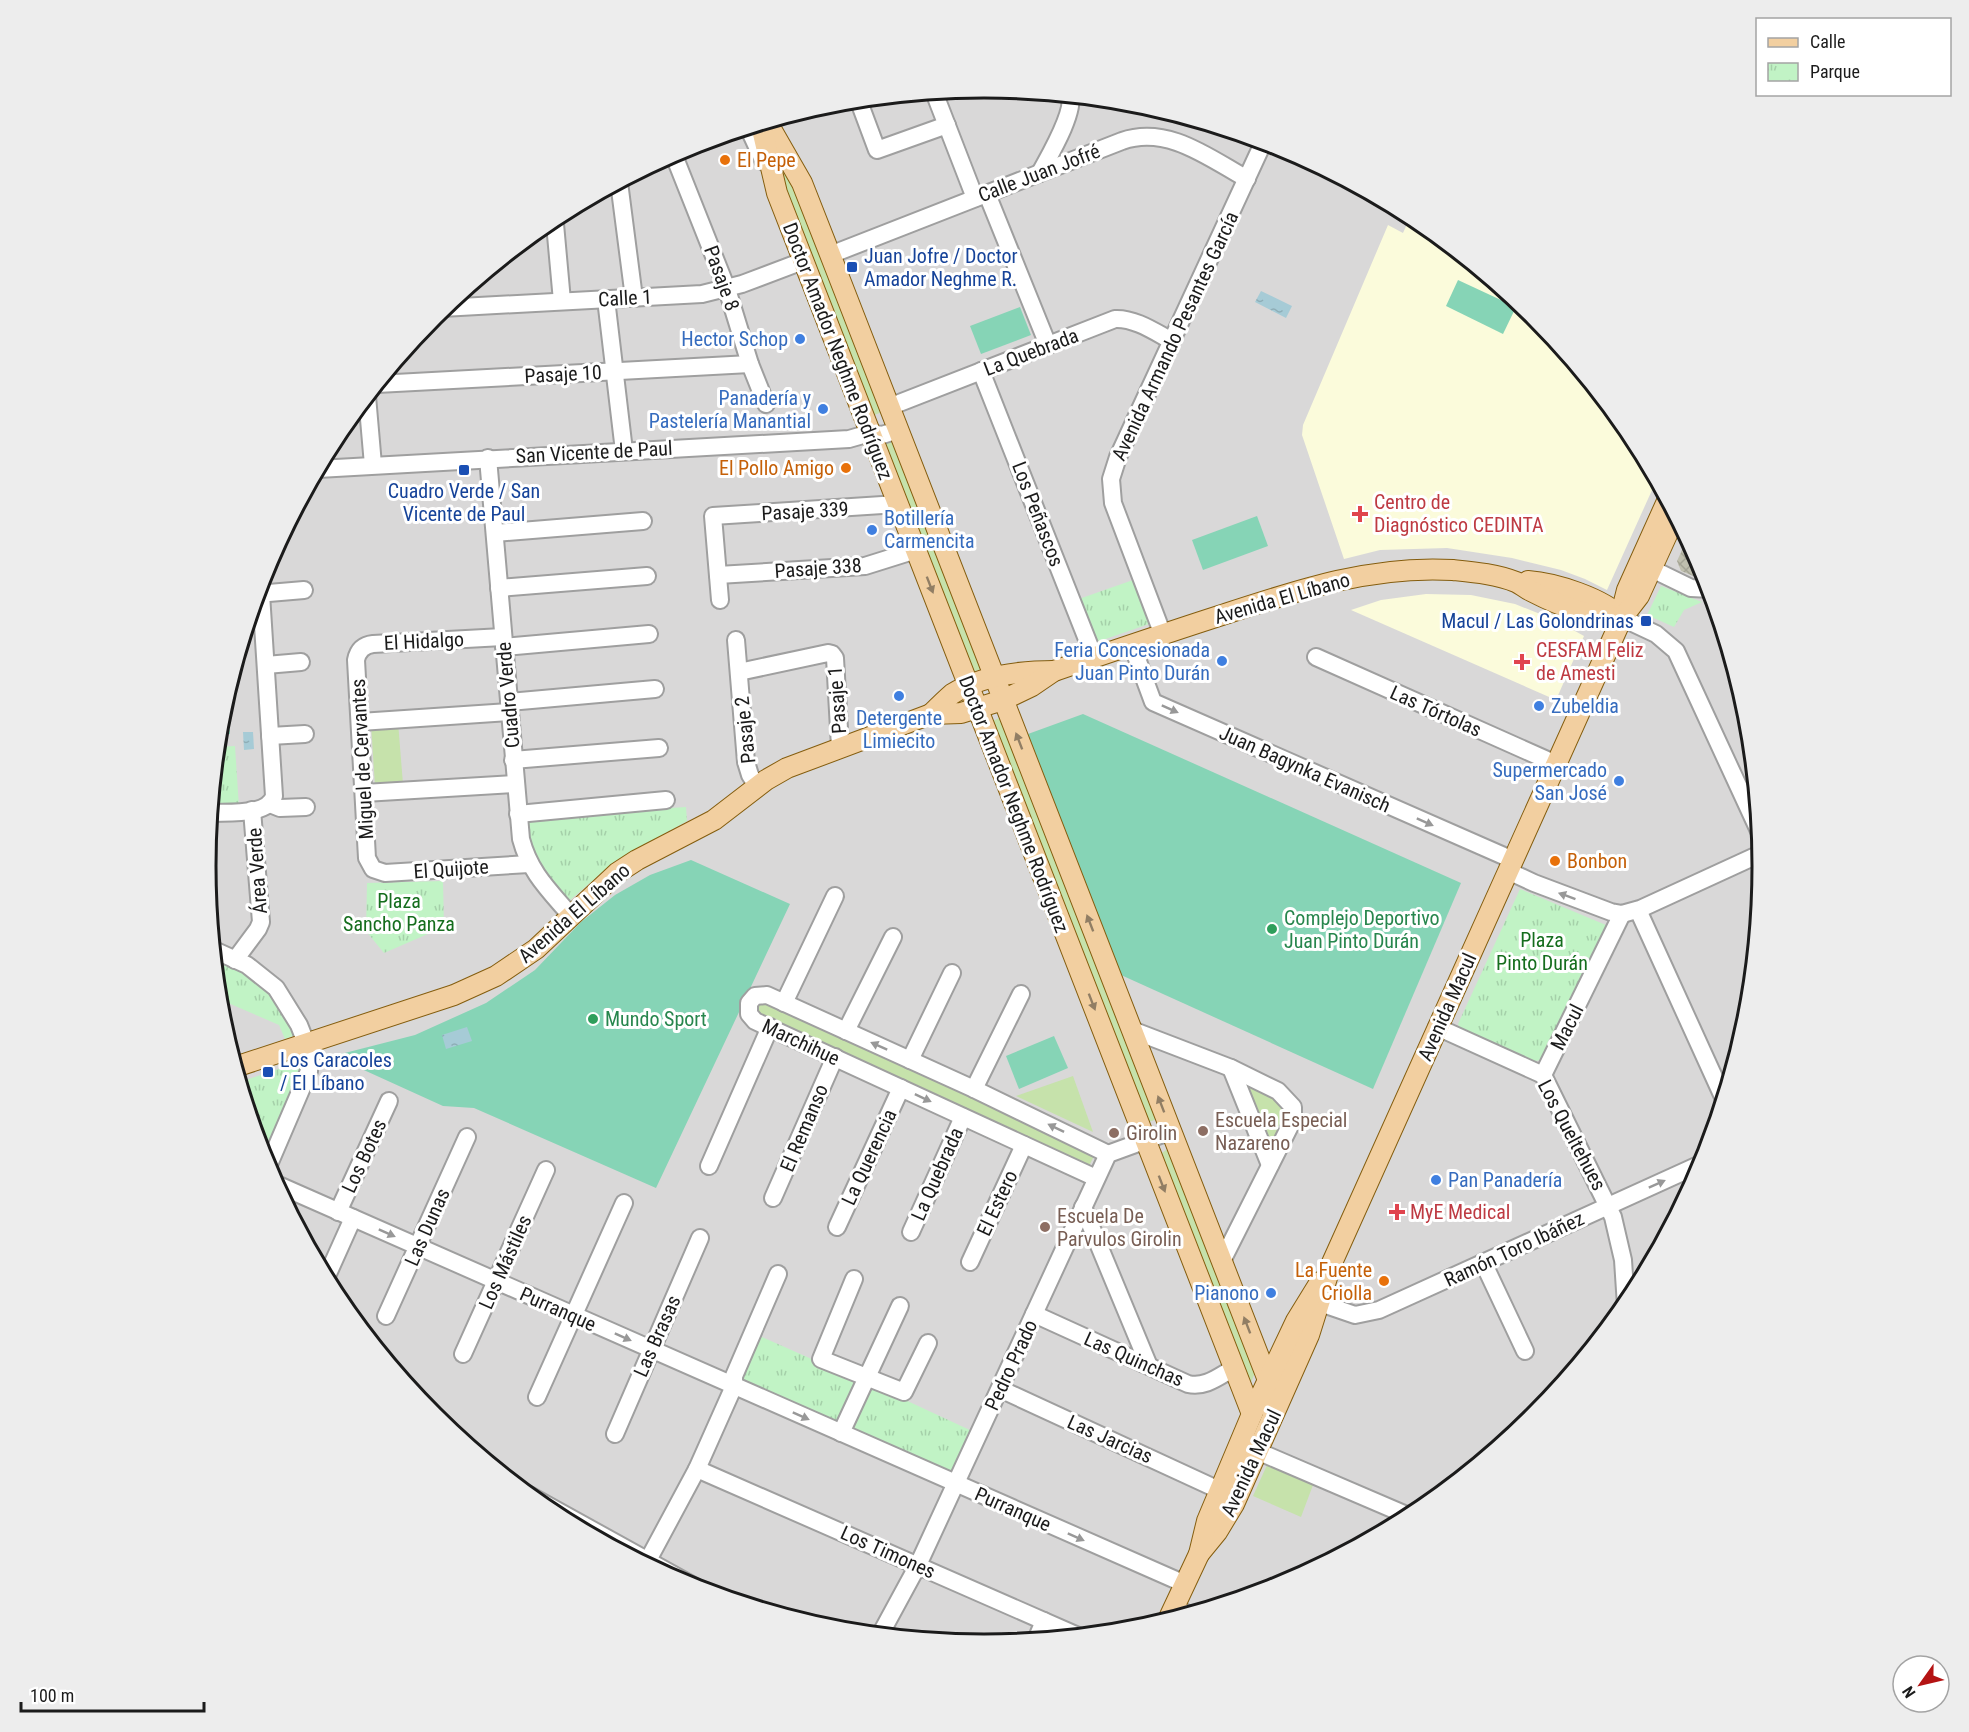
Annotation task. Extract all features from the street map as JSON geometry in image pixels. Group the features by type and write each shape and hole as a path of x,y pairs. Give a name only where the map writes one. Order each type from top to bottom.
{"main road":[{"name":"Doctor Amador Neghme Rodríguez","path":"771,128 802,183 1268,1380 1273,1414"},
{"name":"Doctor Amador Neghme Rodríguez","path":"763,131 777,193 1252,1414"},
{"name":"Avenida Macul","path":"1622,618 1627,590 1664,508"},
{"name":"Avenida Macul","path":"1199,1554 1218,1532 1234,1504 1305,1345 1331,1265 1437,1027 1622,618 1635,602 1672,523"},
{"name":"Avenida El Líbano","path":"242,1065 430,1004 475,987 522,960 617,873 645,855 714,820 757,786 787,768 931,714 961,713 1003,700 1032,686 1054,671 1314,585 1374,573 1454,570 1516,582 1533,593 1589,615 1622,618"},
{"name":"Avenida El Líbano","path":"931,714 953,694 994,677 1026,670 1054,671"},
{"path":"1077,964 1102,953"},
{"name":"Avenida Macul","path":"1178,1609 1219,1490 1252,1414 1296,1321 1331,1265"}],"street":[{"path":"937,99 1048,345"},
{"path":"1040,173 1068,113 1070,103"},
{"path":"861,108 877,150 947,125"},
{"name":"Doctor Amador Neghme Rodríguez","path":"780,126 802,183"},
{"name":"Doctor Amador Neghme Rodríguez","path":"751,134 777,193"},
{"name":"Calle Juan Jofré","path":"830,255 1122,141 1148,135 1176,141 1247,179"},
{"name":"Avenida Armando Pesantes García","path":"1163,634 1113,503 1111,486 1118,457 1260,149"},
{"name":"Pasaje 8","path":"677,162 727,289 750,364 766,404"},
{"path":"620,190 634,297"},
{"path":"555,229 562,302"},
{"name":"Calle 1","path":"458,307 702,294 727,289 803,261"},
{"path":"606,299 624,451"},
{"name":"La Quebrada","path":"893,417 981,370 1115,319 1124,319 1172,341"},
{"name":"Pasaje 10","path":"387,383 750,364"},
{"name":"Los Peñascos","path":"981,370 1094,657"},
{"path":"368,408 373,465"},
{"name":"San Vicente de Paul","path":"328,468 849,439 870,433 882,435 893,417"},
{"name":"Cuadro Verde","path":"488,458 499,588 498,640 509,707 513,759 509,784 529,864 542,883 571,916"},
{"name":"Pasaje 339","path":"718,575 712,516 898,504"},
{"path":"495,533 643,522"},
{"name":"Pasaje 338","path":"718,575 865,566 916,550"},
{"path":"1652,569 1691,588 1701,588"},
{"path":"718,575 720,600"},
{"path":"499,588 647,576"},
{"path":"266,593 304,590"},
{"path":"218,812 262,809 270,804 274,792 261,609"},
{"path":"1622,618 1656,634 1676,651 1751,813"},
{"name":"El Hidalgo","path":"361,649 373,644 649,634"},
{"name":"Pasaje 2","path":"736,640 746,762 757,786"},
{"name":"Juan Bagynka Evanisch","path":"1132,645 1153,702 1511,866 1534,883 1611,912 1630,912"},
{"name":"Miguel de Cervantes","path":"361,649 356,660 367,858 373,869"},
{"name":"Pasaje 2","path":"739,672 832,654"},
{"name":"Pasaje 1","path":"832,654 835,658 840,747"},
{"name":"Las Tórtolas","path":"1316,657 1556,764"},
{"path":"266,665 301,662"},
{"path":"360,722 655,689"},
{"path":"270,736 305,734"},
{"path":"513,759 659,748"},
{"path":"364,793 509,784"},
{"path":"518,814 666,800"},
{"path":"270,804 280,808 306,807"},
{"name":"Área Verde","path":"235,960 261,922 252,810"},
{"path":"1719,1090 1630,912 1753,857"},
{"name":"El Quijote","path":"373,869 385,873 529,864"},
{"path":"784,1003 835,896"},
{"name":"Macul","path":"1543,1075 1630,912"},
{"path":"846,1031 893,938"},
{"path":"222,954 259,972 276,988 292,1011 307,1043 311,1058 309,1071 273,1156"},
{"path":"910,1060 952,973"},
{"name":"Marchihue","path":"1096,1178 755,1021 749,1014 749,1003 755,996 761,994 784,1003 974,1089 1108,1154"},
{"path":"974,1089 1021,994"},
{"path":"709,1166 770,1027"},
{"name":"Los Queltehues","path":"1437,1027 1543,1075 1608,1205 1622,1254 1625,1290"},
{"path":"1132,1030 1232,1068 1278,1091 1293,1107 1293,1120 1222,1261"},
{"name":"El Remanso","path":"773,1198 835,1057"},
{"path":"1232,1068 1270,1165"},
{"name":"La Querencia","path":"837,1227 901,1088"},
{"name":"Los Botes","path":"330,1267 345,1215 389,1101"},
{"name":"La Quebrada","path":"911,1232 963,1117"},
{"path":"1108,1154 1171,1131"},
{"name":"Las Dunas","path":"386,1316 467,1137"},
{"name":"El Estero","path":"970,1262 1024,1145"},
{"name":"Pedro Prado","path":"884,1628 918,1565 1108,1154"},
{"name":"Ramón Toro Ibáñez","path":"1320,1303 1350,1314 1370,1313 1691,1168"},
{"name":"Los Mástiles","path":"463,1354 546,1170"},
{"name":"Purranque","path":"288,1190 1185,1584"},
{"path":"537,1397 624,1203"},
{"path":"1083,1207 1149,1366"},
{"name":"Las Brasas","path":"615,1434 700,1238"},
{"path":"1483,1262 1525,1350"},
{"path":"650,1557 697,1469 734,1386 734,1376 778,1274"},
{"path":"854,1279 821,1359 904,1392 928,1343"},
{"path":"841,1433 900,1306"},
{"name":"Las Quinchas","path":"1034,1314 1188,1384 1197,1386 1205,1384 1234,1368"},
{"name":"Las Jarcias","path":"1000,1389 1219,1490"},
{"path":"1257,1451 1400,1512"},
{"name":"Los Timones","path":"697,1469 1065,1630"},
{"path":"1039,1633 1044,1621"}],"shaded area":[{"path":"934,99 1035,99 1134,112 1183,124 1232,138 1324,177 1369,200 1452,256 1491,288 1562,359 1594,398 1650,482 1695,572 1712,619 1727,667 1746,766 1753,866 1751,916 1738,1016 1727,1065 1695,1160 1674,1206 1650,1250 1594,1334 1562,1373 1491,1444 1452,1476 1369,1532 1279,1576 1232,1594 1134,1620 1085,1628 1035,1633 934,1633 835,1620 786,1608 737,1594 645,1555 600,1532 517,1476 478,1444 407,1373 375,1334 319,1250 274,1160 257,1113 242,1065 223,966 216,866 218,816 231,716 242,667 274,572 295,526 319,482 375,398 407,359 478,288 517,256 600,200 690,156 737,138 835,112 884,104"},
{"path":"1407,224 1452,256 1528,323 1594,398 1650,482 1653,488 1607,590 1561,570 1512,558 1447,548 1380,550 1344,559 1302,435 1303,425 1388,225 1403,233"},
{"path":"1684,547 1697,578 1681,571 1677,561"},
{"name":"CESFAM Feliz de Amesti","path":"1426,594 1471,595 1515,604 1555,620 1584,636 1556,700 1351,610 1381,600"}],"green space":[{"path":"777,147 790,170 882,412 872,416 780,186"},
{"path":"1458,280 1506,302 1514,310 1503,334 1446,306"},
{"path":"1020,307 1031,335 981,354 970,326"},
{"path":"893,438 981,669 973,672 881,443"},
{"path":"1257,516 1268,546 1203,570 1192,540"},
{"path":"1133,580 1149,624 1091,644 1076,600"},
{"path":"1661,586 1702,602 1684,610 1674,627 1647,615"},
{"name":"Complejo Deportivo Juan Pinto Durán","path":"1083,714 1461,883 1373,1089 1121,975 1028,734"},
{"path":"1002,719 1157,1119 1149,1122 993,721"},
{"path":"398,722 403,784 375,786 371,724"},
{"path":"226,746 235,746 239,807 219,808"},
{"path":"686,807 687,821 614,862 569,901 560,899 534,865 528,839 527,817"},
{"name":"Mundo Sport","path":"691,860 790,904 656,1188 474,1108 443,1106 333,1056 415,1035 486,1003 535,970 581,922 615,895 650,875"},
{"name":"Plaza Sancho Panza","path":"443,881 444,927 384,953 366,931 367,883"},
{"name":"Plaza Pinto Durán","path":"1520,889 1606,925 1542,1060 1534,1061 1461,1030 1458,1024"},
{"path":"222,959 245,969 282,1005 295,1035 285,1039 279,1025 229,1003"},
{"path":"763,1002 1090,1149 1094,1156 1089,1166 756,1018 755,1003"},
{"path":"1054,1036 1068,1068 1019,1089 1006,1056"},
{"path":"305,1060 270,1150 257,1113 247,1080"},
{"path":"1073,1076 1093,1132 1016,1096"},
{"path":"1245,1082 1278,1094 1289,1111 1272,1153"},
{"path":"1169,1150 1257,1368 1248,1389 1159,1155"},
{"path":"746,1330 859,1380 839,1425 726,1375"},
{"path":"873,1385 972,1431 951,1476 852,1429"},
{"path":"1267,1465 1313,1485 1301,1517 1253,1496"}],"water":[{"path":"1261,291 1292,306 1286,318 1255,302"},
{"path":"243,732 253,732 254,749 244,750"},
{"path":"467,1027 472,1041 446,1049 442,1035"}],"place":[{"name":"El Pepe","path":"725,160"},
{"name":"Juan Jofre / Doctor Amador Neghme R.","path":"852,267"},
{"name":"Hector Schop","path":"800,339"},
{"name":"Panadería y Pastelería Manantial","path":"823,409"},
{"name":"El Pollo Amigo","path":"846,468"},
{"name":"Cuadro Verde / San Vicente de Paul","path":"464,470"},
{"name":"Centro de Diagnóstico CEDINTA","path":"1360,514"},
{"name":"Botillería Carmencita","path":"872,530"},
{"name":"Macul / Las Golondrinas","path":"1646,621"},
{"name":"Feria Concesionada Juan Pinto Durán","path":"1222,661"},
{"name":"CESFAM Feliz de Amesti","path":"1522,662"},
{"name":"Detergente Limiecito","path":"899,696"},
{"name":"Zubeldia","path":"1539,706"},
{"name":"Supermercado San José","path":"1619,781"},
{"name":"Bonbon","path":"1555,861"},
{"name":"Complejo Deportivo Juan Pinto Durán","path":"1272,929"},
{"name":"Mundo Sport","path":"593,1019"},
{"name":"Los Caracoles / El Líbano","path":"268,1072"},
{"name":"Escuela Especial Nazareno","path":"1203,1131"},
{"name":"Girolin","path":"1114,1133"},
{"name":"Pan Panadería","path":"1436,1180"},
{"name":"MyE Medical","path":"1397,1212"},
{"name":"Escuela De Parvulos Girolin","path":"1045,1227"},
{"name":"La Fuente Criolla","path":"1384,1281"},
{"name":"Pianono","path":"1271,1293"}]}
